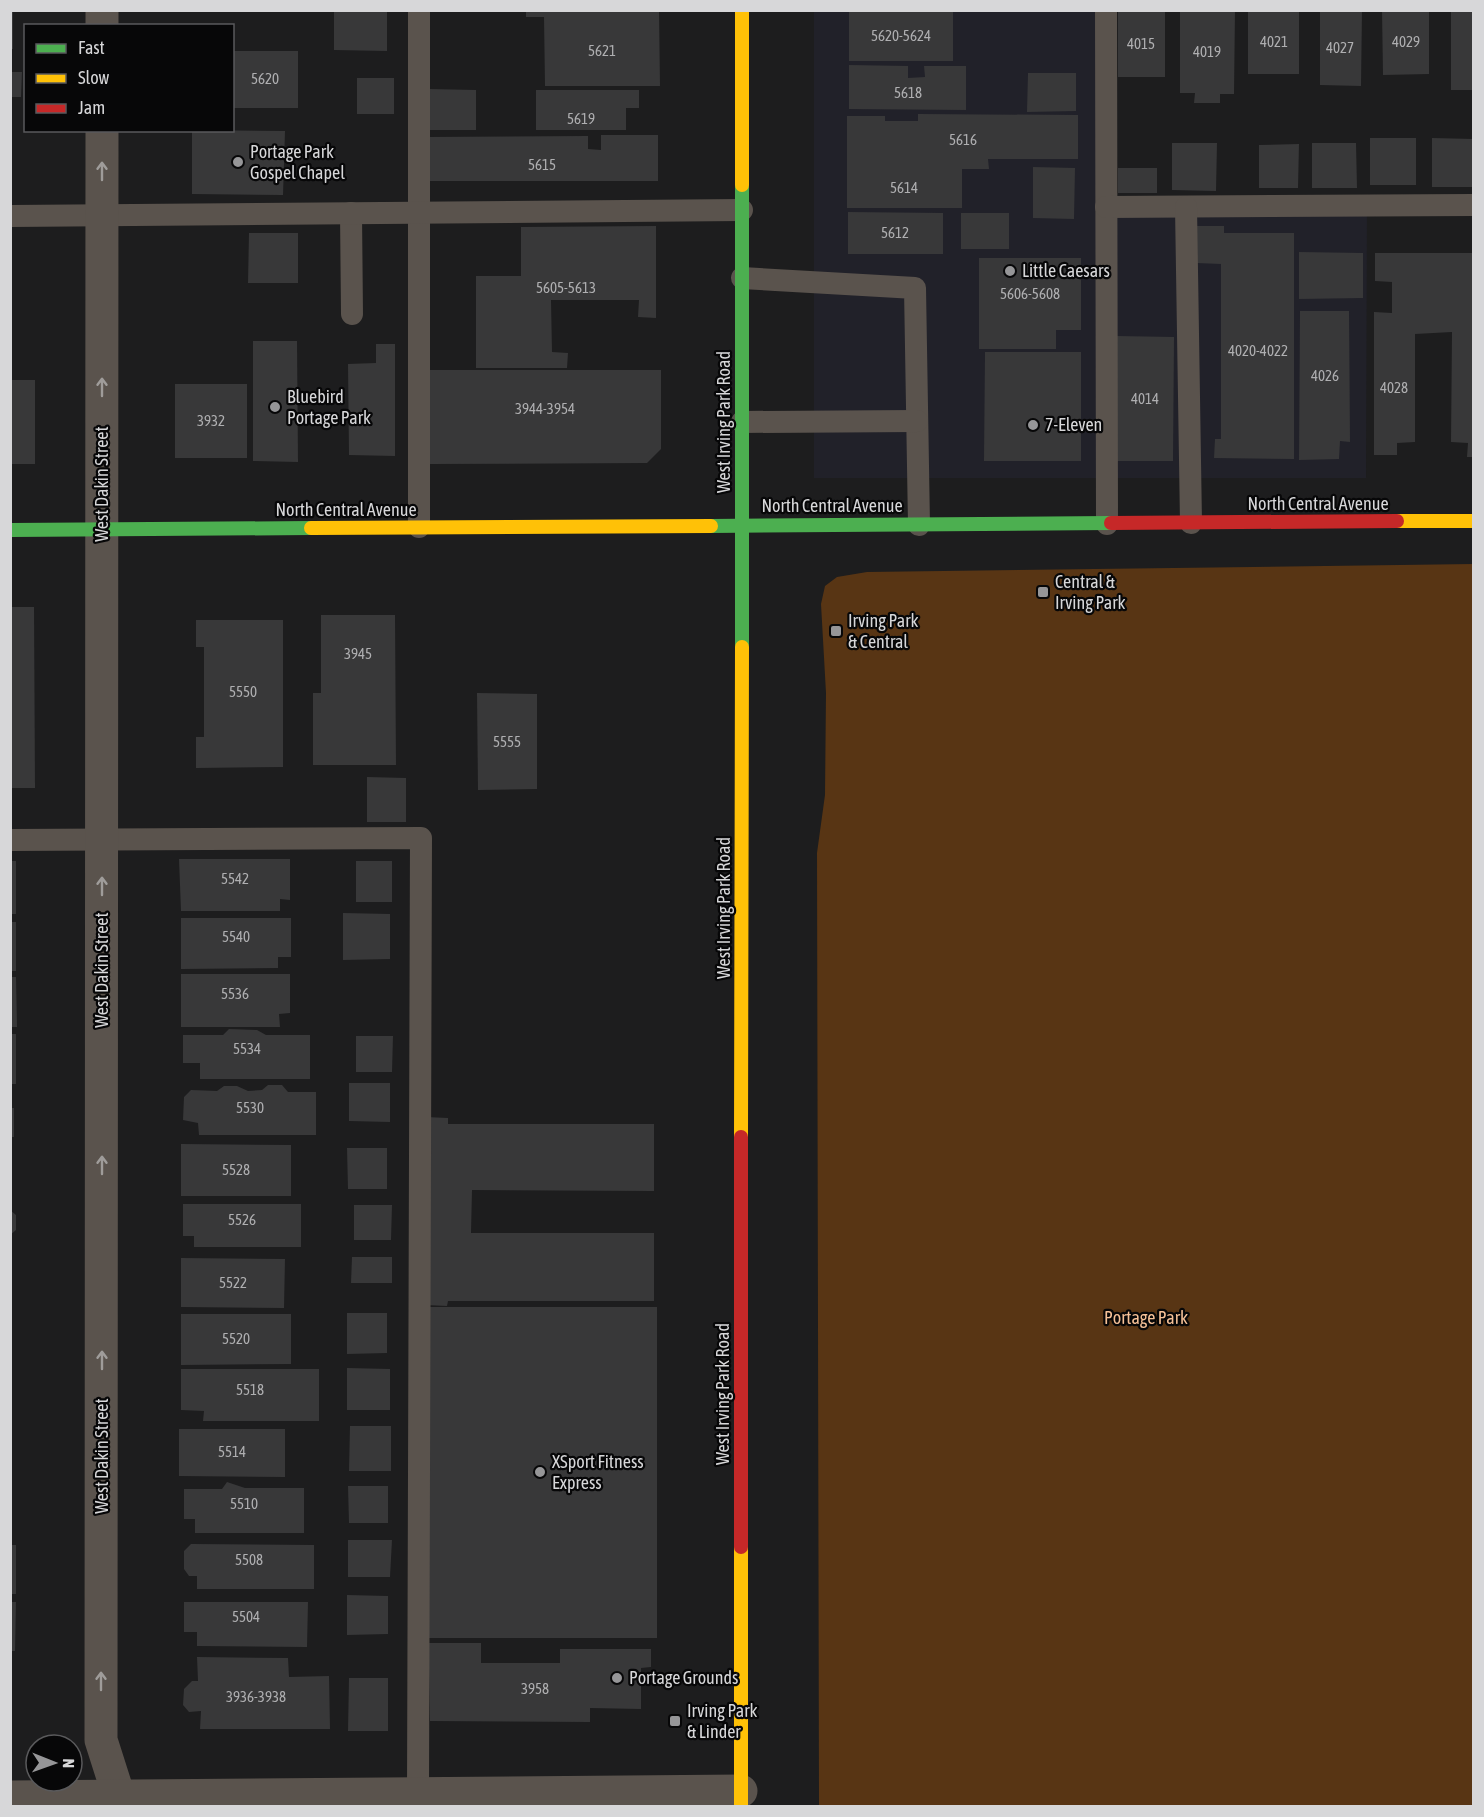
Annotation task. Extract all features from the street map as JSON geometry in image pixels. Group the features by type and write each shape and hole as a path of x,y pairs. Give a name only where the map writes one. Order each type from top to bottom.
{"main road":[{"name":"West Irving Park Road","path":"741,1799 742,10"},
{"name":"North Central Avenue","path":"10,530 1473,521"}],"street":[{"name":"West Dakin Street","path":"102,132 101,1740 121,1802"},
{"path":"10,1797 121,1802 418,1794 451,1800 741,1799"}],"lane":[{"path":"419,10 419,527"},
{"path":"1106,10 1107,524"},
{"path":"1106,207 1473,205"},
{"path":"1186,207 1191,523"},
{"path":"10,216 742,210"},
{"path":"351,213 352,314"},
{"path":"742,278 915,288 919,525"},
{"path":"742,422 917,421"},
{"path":"10,840 421,838 418,1794"}],"shaded area":[{"path":"814,11 1100,11 1100,213 1367,212 1366,478 814,478"}],"green space":[{"name":"Portage Park","path":"1473,564 1473,1806 819,1806 817,853 825,795 826,693 821,604 825,586 837,577 867,572"}],"building":[{"path":"10,10 13,10 13,49 10,49"},
{"path":"334,10 387,10 387,51 334,50"},
{"path":"526,10 659,10 660,86 545,86 544,17 526,17"},
{"path":"849,10 953,10 953,61 849,61"},
{"path":"1118,10 1165,10 1165,77 1118,77"},
{"path":"1180,10 1235,10 1234,94 1220,94 1220,103 1194,103 1195,93 1180,93"},
{"path":"1248,10 1299,10 1299,74 1248,74"},
{"path":"1320,10 1362,10 1361,86 1320,85"},
{"path":"1382,10 1429,10 1429,74 1383,75"},
{"path":"1451,10 1474,10 1474,90 1451,90"},
{"path":"234,51 298,51 298,108 234,108"},
{"path":"849,65 908,66 908,78 925,77 924,66 966,66 966,110 849,109"},
{"path":"10,72 22,72 21,97 10,97"},
{"path":"1028,73 1076,73 1076,111 1027,112"},
{"path":"357,78 394,78 394,114 357,114"},
{"path":"428,89 476,90 476,130 428,130"},
{"path":"536,90 639,90 639,108 626,108 626,130 536,130"},
{"path":"918,114 1078,115 1078,159 988,159 989,169 962,169 962,208 847,208 847,116 885,116 885,121 918,121"},
{"name":"Portage Park Gospel Chapel","path":"285,131 283,195 192,194 192,132"},
{"path":"601,135 658,135 658,181 426,181 426,137 588,136 588,149 601,150"},
{"path":"1370,138 1416,138 1416,185 1370,185"},
{"path":"1432,138 1474,139 1474,187 1432,187"},
{"path":"1172,143 1217,143 1216,191 1172,190"},
{"path":"1312,143 1356,143 1357,188 1312,188"},
{"path":"1299,144 1298,188 1259,188 1259,145"},
{"path":"1033,167 1075,168 1074,219 1033,218"},
{"path":"1118,168 1157,168 1157,193 1118,193"},
{"path":"848,212 943,213 943,254 848,254"},
{"path":"961,213 1009,213 1009,249 961,249"},
{"path":"656,226 656,318 638,317 639,300 551,300 552,352 568,353 567,368 476,368 476,276 521,276 521,227"},
{"path":"1196,226 1224,226 1224,233 1294,233 1294,459 1214,458 1215,439 1221,439 1221,264 1196,263"},
{"path":"249,233 298,233 298,283 248,283"},
{"path":"1299,252 1363,253 1363,298 1299,299"},
{"path":"1375,253 1474,253 1474,457 1467,457 1468,443 1451,442 1452,332 1415,334 1415,442 1397,443 1397,455 1374,455 1374,312 1392,313 1392,282 1375,281"},
{"path":"979,258 1081,258 1081,330 1056,330 1056,349 979,349"},
{"path":"1300,311 1349,311 1350,442 1340,441 1339,459 1299,460"},
{"path":"1117,336 1174,337 1173,461 1116,461"},
{"path":"253,341 297,341 298,462 253,461"},
{"path":"376,344 395,344 395,456 349,455 348,364 376,363"},
{"name":"7-Eleven","path":"985,352 1081,352 1081,461 984,461"},
{"path":"429,370 661,370 661,449 647,463 428,464"},
{"path":"10,380 35,380 35,464 10,464"},
{"path":"175,384 247,384 247,458 175,458"},
{"path":"10,607 34,607 35,788 10,788"},
{"path":"321,615 395,615 396,765 313,765 313,693 321,693"},
{"path":"196,620 283,620 283,767 196,768 196,737 204,737 204,647 196,647"},
{"path":"477,693 537,694 537,789 478,790"},
{"path":"367,777 406,778 406,822 367,822"},
{"path":"179,859 290,859 290,900 280,899 280,911 181,911"},
{"path":"10,861 16,861 16,914 10,914"},
{"path":"356,861 392,861 392,902 356,902"},
{"path":"343,913 390,914 390,959 343,960"},
{"path":"181,918 291,918 291,957 278,957 278,968 181,969"},
{"path":"10,922 16,922 16,971 10,971"},
{"path":"181,974 290,974 290,1013 279,1014 280,1027 181,1027"},
{"path":"10,977 16,977 17,1027 10,1027"},
{"path":"229,1029 257,1030 266,1035 310,1035 310,1079 200,1079 200,1063 183,1063 183,1035 223,1035"},
{"path":"10,1034 16,1034 16,1084 10,1084"},
{"path":"356,1036 393,1036 392,1072 356,1072"},
{"path":"349,1083 390,1083 390,1122 349,1121"},
{"path":"268,1085 282,1085 288,1092 316,1092 316,1135 199,1135 198,1123 183,1120 184,1097 191,1090 217,1091 224,1086 237,1086 248,1091 262,1090"},
{"path":"10,1108 14,1108 14,1137 10,1137"},
{"path":"426,1117 448,1118 448,1124 654,1124 654,1191 472,1190 471,1233 654,1233 654,1301 448,1301 447,1306 426,1305"},
{"path":"181,1144 291,1145 291,1196 181,1196"},
{"path":"347,1148 387,1148 387,1189 348,1189"},
{"path":"183,1204 301,1204 301,1247 194,1247 194,1236 183,1236"},
{"path":"354,1205 392,1205 391,1240 354,1240"},
{"path":"10,1210 16,1215 16,1230 10,1235"},
{"path":"352,1257 392,1257 392,1283 351,1283"},
{"path":"181,1258 285,1259 284,1308 181,1307"},
{"name":"XSport Fitness Express","path":"423,1307 657,1307 657,1638 424,1638"},
{"path":"347,1313 387,1313 387,1353 347,1354"},
{"path":"181,1314 291,1314 291,1364 181,1365"},
{"path":"347,1368 390,1369 390,1410 347,1410"},
{"path":"181,1369 319,1369 319,1421 203,1421 204,1411 181,1410"},
{"path":"350,1426 391,1426 391,1471 349,1471"},
{"path":"179,1429 285,1429 285,1477 179,1476"},
{"path":"227,1482 245,1488 304,1488 304,1533 195,1533 195,1519 184,1519 184,1489 222,1489"},
{"path":"348,1486 388,1486 388,1523 349,1523"},
{"path":"348,1540 392,1540 390,1577 348,1577"},
{"path":"191,1544 314,1545 314,1589 197,1589 197,1576 189,1576 184,1569 184,1551"},
{"path":"10,1545 16,1545 16,1594 10,1594"},
{"path":"347,1595 388,1596 388,1634 347,1635"},
{"path":"10,1602 16,1602 15,1651 10,1651"},
{"path":"184,1602 308,1602 307,1647 197,1646 197,1632 184,1632"},
{"path":"424,1643 481,1643 481,1663 560,1663 560,1649 651,1649 651,1667 641,1668 641,1709 590,1708 590,1722 430,1721 429,1669"},
{"path":"197,1657 288,1658 289,1677 329,1676 330,1729 200,1729 201,1711 189,1712 183,1705 184,1689 192,1681 198,1681"},
{"path":"349,1678 388,1678 388,1731 348,1731"}],"traffic: fast":[{"path":"742,185 742,647"},
{"path":"711,526 1111,523"},
{"path":"10,530 311,528"}],"traffic: slow":[{"path":"742,10 742,185"},
{"path":"1397,521 1474,521"},
{"path":"311,528 711,526"},
{"path":"741,1137 742,647"},
{"path":"741,1547 741,1806"}],"traffic: jam":[{"path":"1111,523 1397,521"},
{"path":"741,1137 741,1547"}],"place":[{"name":"Portage Park Gospel Chapel","path":"238,162"},
{"name":"Little Caesars","path":"1010,271"},
{"name":"Bluebird Portage Park","path":"275,407"},
{"name":"7-Eleven","path":"1033,425"},
{"name":"Central & Irving Park","path":"1043,592"},
{"name":"Irving Park & Central","path":"836,631"},
{"name":"XSport Fitness Express","path":"540,1472"},
{"name":"Portage Grounds","path":"617,1678"},
{"name":"Irving Park & Linder","path":"675,1721"}]}
